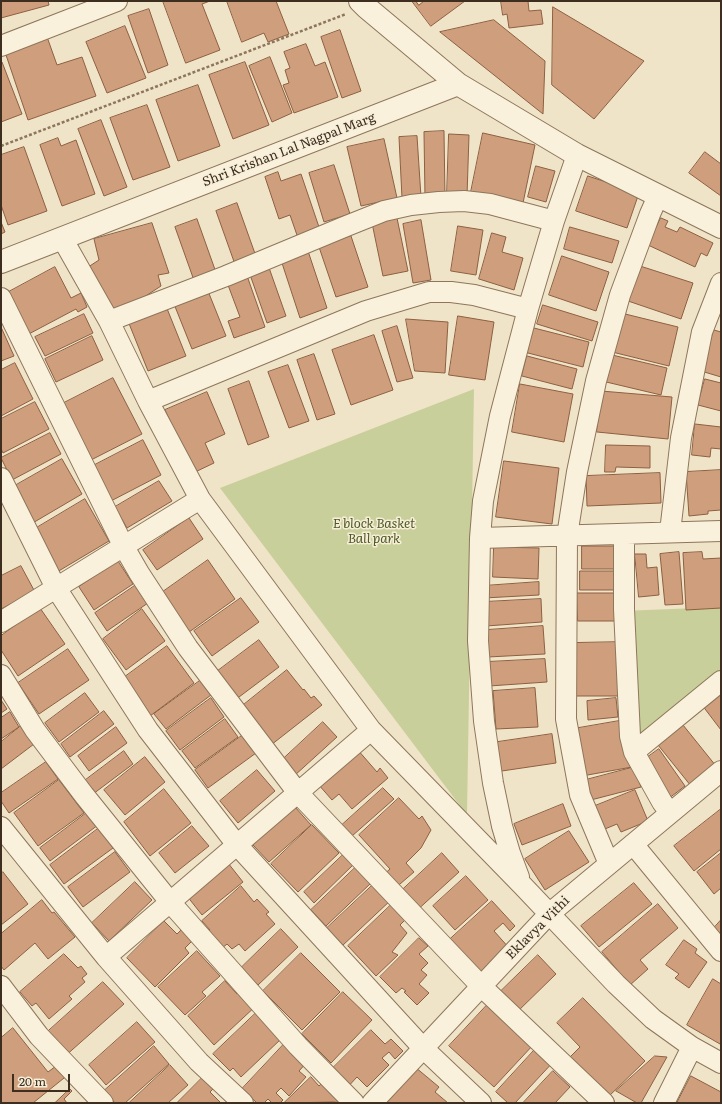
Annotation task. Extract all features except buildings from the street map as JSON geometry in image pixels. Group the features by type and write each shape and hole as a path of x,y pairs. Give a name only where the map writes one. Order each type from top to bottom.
{"street":[{"path":"1,46 77,8 117,1"},
{"path":"363,4 458,84 577,155 721,227"},
{"name":"Shri Krishan Lal Nagpal Marg","path":"1,262 458,84"},
{"path":"523,886 510,853 502,826 493,783 484,721 478,641 480,538 483,501 500,416 528,309 554,221 577,155"},
{"path":"609,864 580,795 566,719 565,593 567,536 577,472 596,382 620,295 658,196"},
{"path":"109,321 226,276 384,211 411,205 464,201 490,204 554,221"},
{"path":"62,238 109,321 148,401 200,499 371,730 616,984 653,1019 692,1048 721,1063"},
{"path":"670,532 681,438 701,340 721,282"},
{"path":"148,401 366,311 429,292 451,292 474,295 528,309"},
{"path":"1,298 124,547 139,573 188,648 298,793 481,986 604,1103"},
{"path":"1,478 56,588 148,730 237,844 423,1048 481,1103"},
{"path":"1,622 200,499"},
{"path":"480,538 721,531"},
{"path":"624,534 624,609 630,736 634,752 662,802 670,813"},
{"path":"1,676 35,730 84,796 170,902 298,1046 354,1103"},
{"path":"634,752 721,681"},
{"path":"106,957 371,730"},
{"name":"Eklavya Vithi","path":"372,1103 548,914 721,771"},
{"path":"1,827 106,957 199,1062 243,1103"},
{"path":"633,844 721,951"},
{"path":"1,986 39,1036 103,1103"},
{"path":"664,1103 692,1048"}],"path":[{"path":"1,146 363,4"}],"green space":[{"name":"E block Basket Ball park","path":"474,389 467,815 220,488"},
{"path":"721,607 721,675 631,744 622,611"}]}
